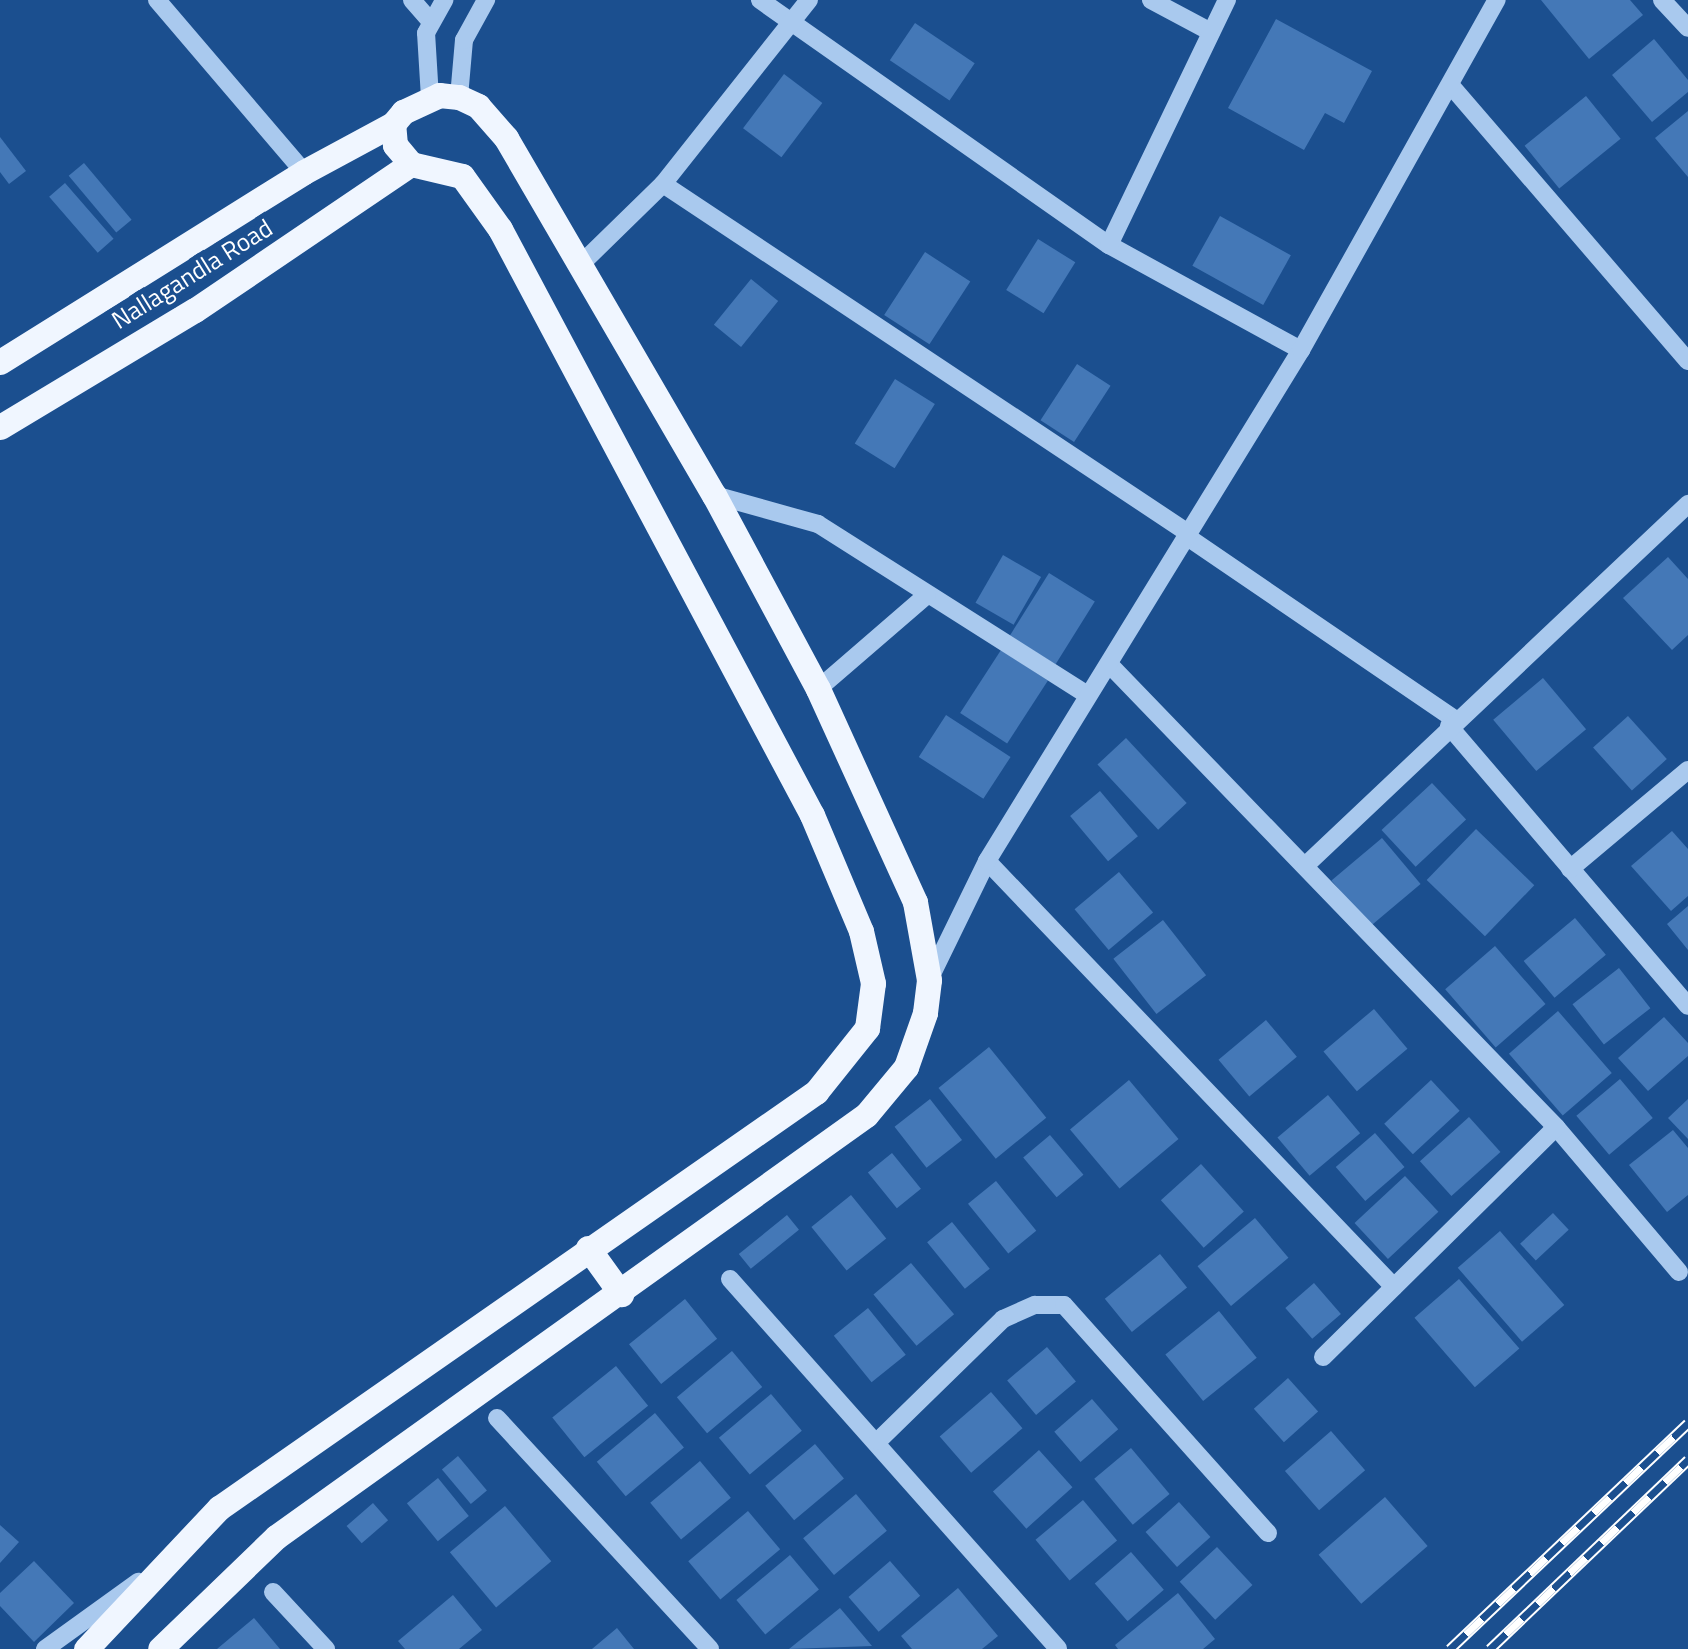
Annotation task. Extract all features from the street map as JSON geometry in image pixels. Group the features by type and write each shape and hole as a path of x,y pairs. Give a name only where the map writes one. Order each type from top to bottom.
{"main road":[{"path":"160,1649 193,1612 276,1538 621,1294 890,1092 917,1039 928,980 915,902 818,689 714,495 506,138 478,106 459,97 430,98"},
{"name":"Nallagandla Road","path":"0,362 430,98"},
{"path":"86,1649 219,1508 316,1436 816,1092 867,1028 872,984 861,931 812,815 484,199 446,168 411,164 395,145 392,124"},
{"name":"Nallagandla Road","path":"0,426 195,310 411,164"},
{"path":"588,1248 621,1294"}],"street":[{"path":"156,0 304,172"},
{"path":"412,0 431,22"},
{"path":"430,98 423,59 431,22 444,0"},
{"path":"459,97 464,40 486,0"},
{"path":"760,0 1109,245 1301,350"},
{"path":"581,264 664,184 810,0"},
{"path":"1151,0 1210,32"},
{"path":"1109,245 1228,0"},
{"path":"928,980 987,861 1301,350 1453,88 1497,0"},
{"path":"1662,0 1688,28"},
{"path":"1453,88 1688,360"},
{"path":"664,184 1187,535 1452,723 1688,1006"},
{"path":"714,495 818,524 1087,696"},
{"path":"1306,864 1688,504"},
{"path":"818,689 927,595"},
{"path":"1109,664 1556,1127 1679,1272"},
{"path":"1570,868 1688,770"},
{"path":"987,861 1394,1288"},
{"path":"1323,1357 1556,1127"},
{"path":"730,1279 878,1441 1058,1649"},
{"path":"878,1441 1003,1320 1036,1305 1064,1305 1268,1534"},
{"path":"497,1418 710,1649"},
{"path":"45,1649 163,1564"},
{"path":"273,1592 326,1649"},
{"path":"170,1649 193,1612"}],"building":[{"path":"1541,0 1630,0 1643,15 1589,59"},
{"path":"1276,19 1372,71 1344,123 1325,113 1304,150 1228,108"},
{"path":"915,23 975,63 950,101 890,60"},
{"path":"1654,39 1688,80 1688,92 1652,122 1612,75"},
{"path":"784,74 822,103 781,157 743,128"},
{"path":"1586,96 1621,139 1559,188 1525,146"},
{"path":"1688,111 1688,177 1655,138"},
{"path":"0,137 26,171 9,184 0,172"},
{"path":"84,163 132,220 116,233 69,176"},
{"path":"65,183 114,239 98,253 49,197"},
{"path":"1220,216 1291,255 1263,305 1192,266"},
{"path":"1038,239 1075,262 1044,313 1006,290"},
{"path":"925,252 970,281 929,344 884,315"},
{"path":"751,279 778,301 741,347 714,325"},
{"path":"1077,364 1111,386 1074,442 1041,420"},
{"path":"895,379 935,404 895,468 855,443"},
{"path":"1003,555 1041,577 1014,625 976,603"},
{"path":"1668,557 1688,579 1688,635 1672,650 1623,598"},
{"path":"1049,573 1095,602 1056,664 1010,636"},
{"path":"1001,650 1048,680 1007,743 960,713"},
{"path":"1543,678 1586,729 1536,771 1493,720"},
{"path":"946,715 1011,757 983,799 919,757"},
{"path":"1628,716 1667,759 1632,791 1593,747"},
{"path":"1126,738 1187,803 1158,830 1097,765"},
{"path":"1432,783 1466,820 1416,867 1382,830"},
{"path":"1100,791 1138,836 1108,861 1070,816"},
{"path":"1476,829 1534,885 1485,936 1427,880"},
{"path":"1672,831 1688,849 1688,896 1671,911 1631,866"},
{"path":"1382,838 1421,884 1370,926 1331,880"},
{"path":"1119,872 1153,913 1109,950 1075,909"},
{"path":"1688,906 1688,950 1667,924"},
{"path":"1575,918 1606,955 1555,998 1524,961"},
{"path":"1163,920 1206,975 1156,1014 1113,959"},
{"path":"1495,946 1546,1004 1496,1047 1445,989"},
{"path":"1619,968 1650,1008 1604,1045 1573,1004"},
{"path":"1374,1009 1407,1049 1357,1091 1323,1051"},
{"path":"1558,1011 1612,1073 1563,1116 1509,1054"},
{"path":"1664,1017 1688,1043 1688,1056 1648,1091 1618,1058"},
{"path":"1266,1020 1297,1057 1249,1097 1219,1060"},
{"path":"989,1047 1046,1118 996,1159 938,1088"},
{"path":"1620,1079 1653,1118 1609,1155 1576,1116"},
{"path":"1129,1080 1178,1139 1120,1188 1070,1129"},
{"path":"1431,1080 1460,1111 1413,1154 1384,1124"},
{"path":"1328,1095 1360,1133 1310,1176 1277,1137"},
{"path":"930,1099 962,1140 927,1168 895,1127"},
{"path":"1688,1099 1688,1139 1668,1118"},
{"path":"1469,1117 1500,1152 1451,1196 1420,1161"},
{"path":"1673,1130 1688,1148 1688,1195 1667,1212 1629,1165"},
{"path":"1375,1133 1405,1167 1365,1201 1336,1167"},
{"path":"1050,1135 1083,1175 1057,1197 1023,1157"},
{"path":"892,1153 921,1189 897,1208 868,1173"},
{"path":"1201,1164 1244,1212 1204,1248 1161,1200"},
{"path":"1405,1176 1438,1212 1388,1259 1355,1223"},
{"path":"996,1181 1036,1231 1008,1253 968,1204"},
{"path":"851,1195 886,1239 847,1271 811,1227"},
{"path":"1553,1213 1569,1230 1536,1261 1520,1244"},
{"path":"787,1215 799,1230 751,1269 739,1254"},
{"path":"1255,1218 1288,1258 1231,1306 1198,1266"},
{"path":"952,1222 990,1269 965,1289 927,1242"},
{"path":"1500,1231 1564,1305 1522,1342 1458,1268"},
{"path":"1160,1254 1187,1287 1132,1332 1105,1299"},
{"path":"911,1263 954,1314 917,1346 873,1294"},
{"path":"1459,1279 1519,1348 1475,1387 1414,1318"},
{"path":"1314,1283 1341,1314 1312,1339 1285,1308"},
{"path":"685,1299 717,1339 661,1384 629,1344"},
{"path":"868,1308 906,1355 872,1382 834,1336"},
{"path":"1219,1311 1257,1358 1203,1401 1165,1354"},
{"path":"1047,1347 1076,1381 1036,1415 1007,1380"},
{"path":"732,1351 762,1387 707,1433 677,1397"},
{"path":"616,1366 648,1406 584,1457 552,1418"},
{"path":"1288,1378 1318,1411 1284,1442 1254,1409"},
{"path":"991,1392 1022,1428 971,1473 940,1437"},
{"path":"771,1394 802,1431 750,1474 719,1438"},
{"path":"1092,1399 1118,1429 1081,1462 1054,1432"},
{"path":"655,1413 684,1447 626,1496 597,1462"},
{"path":"1331,1431 1365,1470 1319,1510 1285,1471"},
{"path":"815,1444 844,1478 794,1520 765,1486"},
{"path":"1131,1448 1170,1494 1133,1525 1094,1479"},
{"path":"1039,1450 1072,1487 1026,1529 993,1491"},
{"path":"458,1456 487,1490 471,1504 442,1469"},
{"path":"700,1461 731,1498 681,1540 650,1503"},
{"path":"438,1478 469,1516 438,1541 407,1503"},
{"path":"856,1494 887,1531 834,1575 803,1538"},
{"path":"1385,1497 1428,1546 1361,1604 1319,1555"},
{"path":"1083,1500 1117,1541 1070,1580 1036,1540"},
{"path":"1179,1502 1210,1537 1177,1567 1146,1532"},
{"path":"373,1503 388,1520 362,1543 347,1526"},
{"path":"505,1506 551,1561 496,1607 450,1552"},
{"path":"748,1511 780,1549 720,1599 688,1561"},
{"path":"0,1525 19,1542 0,1563"},
{"path":"1217,1547 1252,1585 1215,1620 1180,1582"},
{"path":"1131,1552 1164,1590 1128,1621 1095,1583"},
{"path":"790,1555 819,1589 765,1634 736,1600"},
{"path":"34,1561 74,1603 34,1642 0,1606 0,1593"},
{"path":"890,1561 920,1596 879,1632 848,1597"},
{"path":"958,1588 998,1636 982,1649 912,1649 901,1636"},
{"path":"1178,1593 1215,1639 1203,1649 1118,1649 1115,1645"},
{"path":"453,1595 482,1630 459,1649 405,1649 398,1641"},
{"path":"840,1608 872,1646 789,1649"},
{"path":"254,1618 280,1649 217,1649"},
{"path":"617,1628 634,1649 592,1649"}],"railway":[{"path":"1450,1649 1688,1423"},
{"path":"1490,1649 1688,1460"}]}
